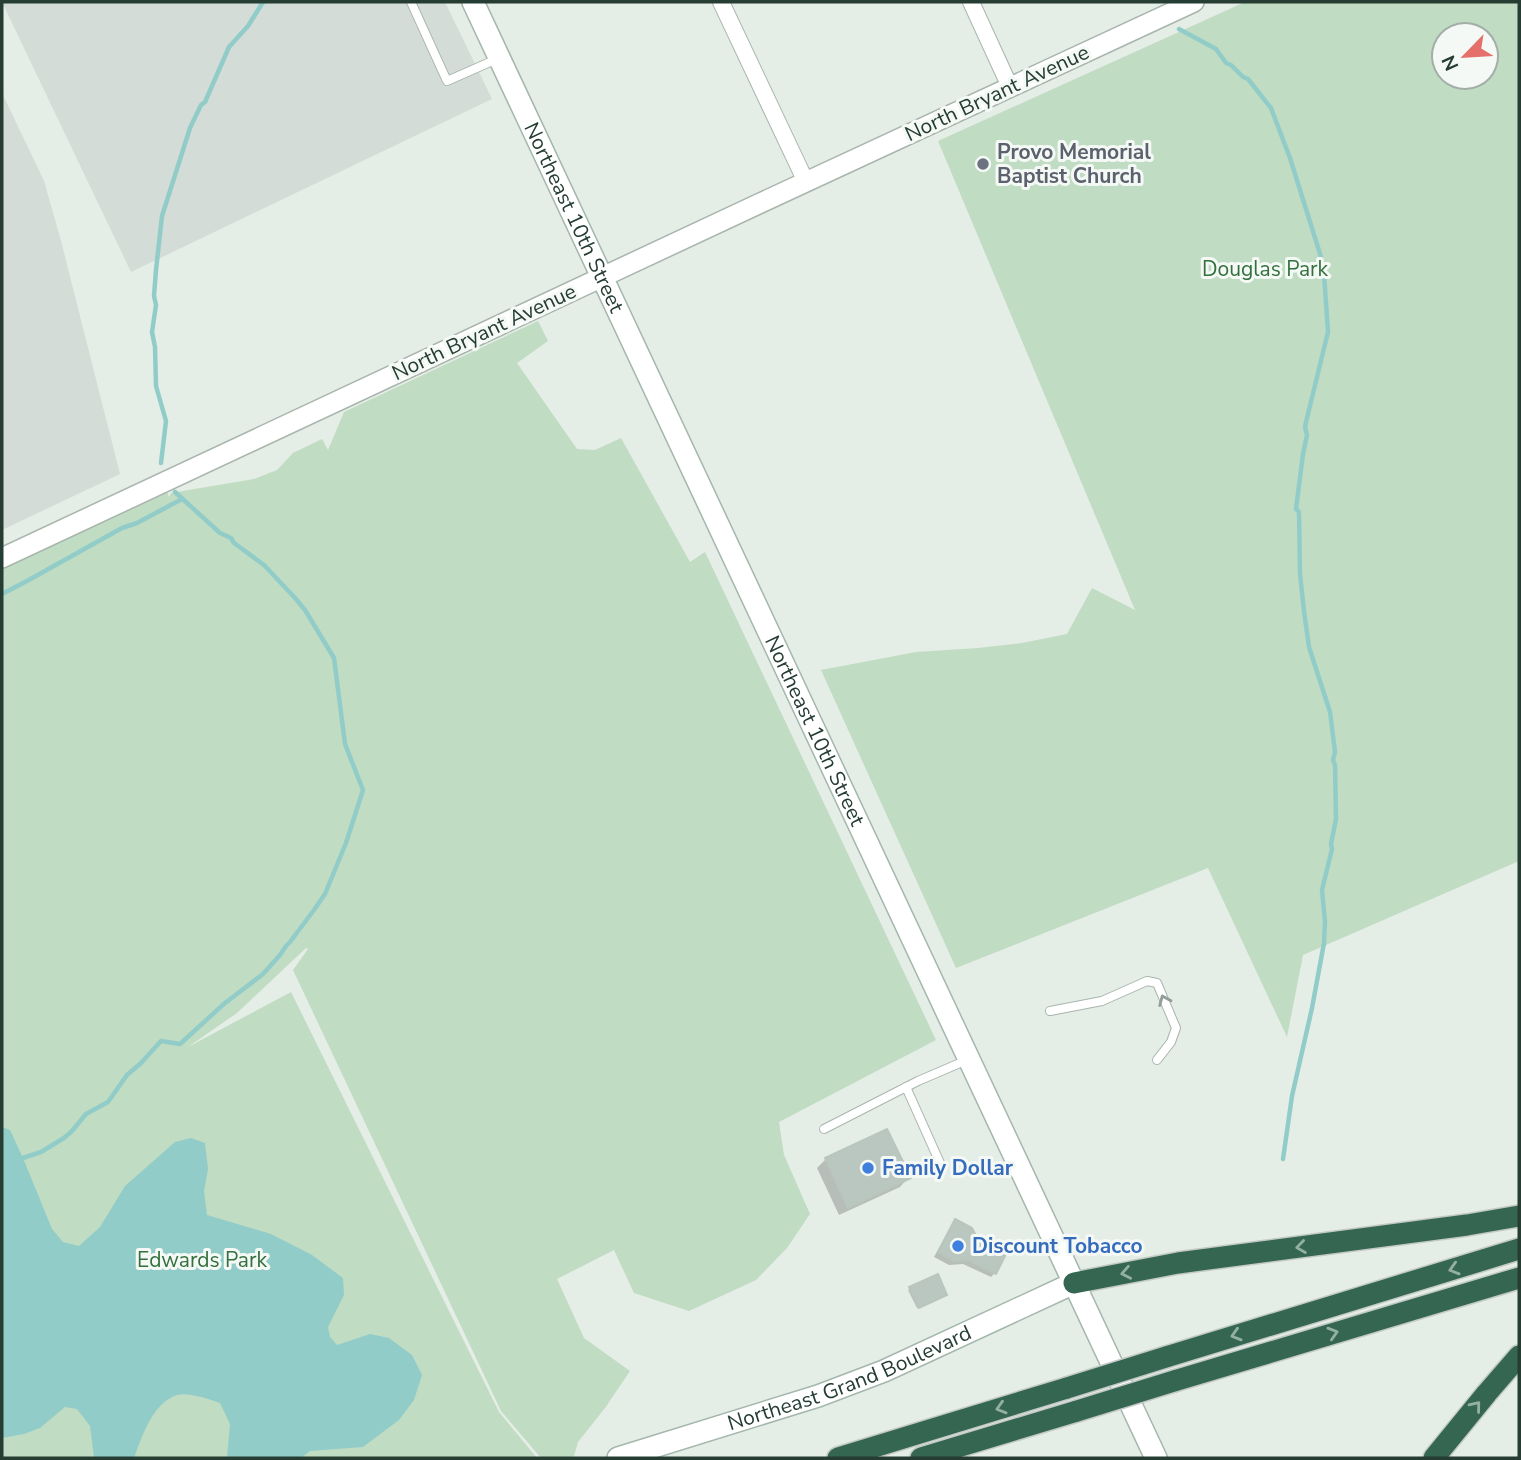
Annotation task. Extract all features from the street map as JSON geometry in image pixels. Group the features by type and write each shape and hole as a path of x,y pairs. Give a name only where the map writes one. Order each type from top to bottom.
{"highway":[{"path":"1074,1283 1178,1263 1519,1216"},
{"path":"838,1458 1519,1249"},
{"path":"921,1458 1519,1278"},
{"path":"1434,1458 1519,1356"}],"main road":[{"name":"Northeast 10th Street","path":"474,2 1156,1458"},
{"name":"Northeast Grand Boulevard","path":"618,1458 818,1396 884,1371 1074,1283"}],"street":[{"path":"721,2 806,182"},
{"path":"971,2 1010,87"},
{"name":"North Bryant Avenue","path":"2,558 1194,2"}],"lane":[{"path":"411,2 447,81 500,58"},
{"path":"1049,1012 1102,1002 1147,981 1157,984 1176,1028 1171,1042 1157,1060"},
{"path":"824,1129 906,1087 970,1059"},
{"path":"906,1087 940,1163"}],"shaded area":[{"path":"2,2 445,2 492,99 131,272"},
{"path":"2,93 44,181 120,474 2,530"}],"green space":[{"name":"Douglas Park","path":"1245,2 1519,2 1519,861 1303,955 1287,1037 1208,868 956,968 821,670 916,652 1022,643 1067,634 1092,588 1135,610 938,141"},
{"name":"Edwards Park","path":"538,321 548,341 517,363 577,449 595,450 621,438 690,562 705,552 936,1040 779,1122 784,1155 810,1214 787,1248 756,1280 689,1311 634,1293 614,1250 557,1279 584,1338 630,1371 578,1442 574,1456 541,1458 501,1411 293,970 308,949 306,948 237,1013 188,1047 291,992 499,1412 537,1458 2,1458 2,567 166,489 169,497 171,493 254,479 277,470 293,453 322,439 328,450 344,412"}],"water":[{"path":"2,1127 10,1130 52,1229 63,1242 79,1246 100,1227 125,1186 175,1142 191,1138 205,1143 208,1169 204,1191 207,1215 271,1234 312,1255 343,1278 344,1295 328,1327 330,1337 337,1345 370,1334 389,1338 412,1355 422,1375 414,1400 399,1420 363,1447 310,1451 301,1458 227,1458 230,1424 220,1403 187,1394 177,1395 161,1405 149,1422 134,1458 94,1458 90,1426 77,1409 65,1407 40,1428 2,1438"}],"building":[{"name":"Family Dollar","path":"887,1129 911,1178 848,1208 825,1158"},
{"path":"955,1219 972,1228 978,1240 1006,1254 996,1274 968,1260 954,1261 938,1252"},
{"path":"938,1274 947,1295 919,1308 909,1287"}],"waterway":[{"path":"161,463 166,421 156,386 152,332 162,216 190,128 205,102 229,47 248,26 263,2"},
{"path":"1179,29 1216,49 1226,63 1248,79 1271,108 1290,158 1324,274 1328,332 1305,427 1307,435 1296,509 1299,512 1300,574 1309,647 1330,712 1335,752 1333,760 1336,819 1322,890 1324,943 1292,1096 1283,1159"},
{"path":"23,1158 41,1152 64,1138 86,1114 108,1102 127,1075 161,1041 180,1044 225,1003 263,974 325,894 346,843 363,790 345,744 334,658 305,610 264,565 231,538 220,533 175,492"},
{"path":"2,594 122,528 182,499"}],"place":[{"name":"Provo Memorial Baptist Church","path":"983,164"},
{"name":"Family Dollar","path":"868,1168"},
{"name":"Discount Tobacco","path":"958,1246"}]}
